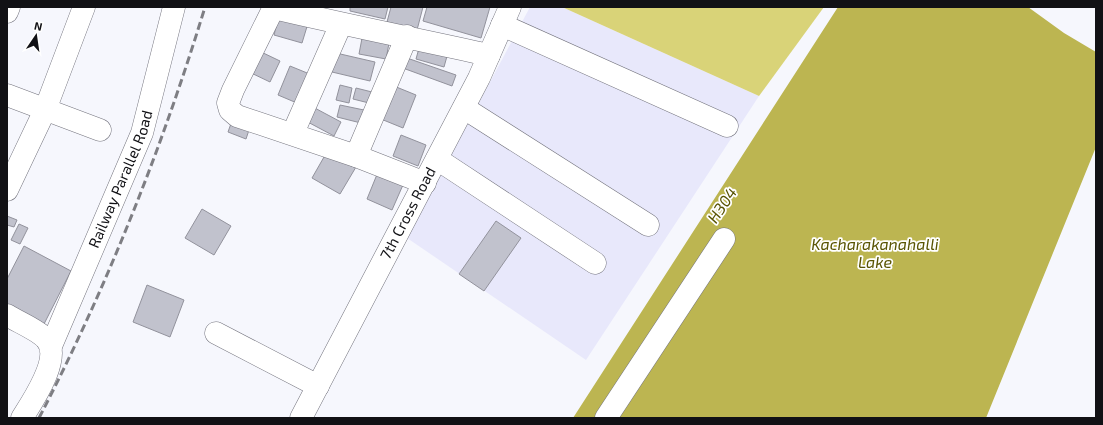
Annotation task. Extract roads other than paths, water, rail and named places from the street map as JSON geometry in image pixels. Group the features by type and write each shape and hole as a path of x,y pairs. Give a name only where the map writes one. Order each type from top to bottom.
{"street":[{"path":"7,12 9,7"},
{"path":"7,190 45,110 84,7"},
{"name":"Railway Parallel Road","path":"22,418 41,388 50,363 51,346 142,133 174,7"},
{"path":"425,183 293,133 238,116 230,110 228,104 274,7 341,24 406,36 489,55"},
{"path":"506,16 727,126"},
{"name":"7th Cross Road","path":"301,418 464,108 506,16"},
{"path":"293,133 341,24"},
{"path":"356,156 406,36"},
{"path":"7,95 100,130"},
{"path":"464,108 648,225"},
{"path":"437,159 595,263"},
{"path":"606,418 724,239"},
{"path":"8,318 46,339 51,346"},
{"path":"216,333 318,386"}],"water":[{"name":"Kacharakanahalli Lake","path":"838,7 1028,7 1064,33 1096,52 1096,147 986,418 573,418"}],"railway":[{"path":"39,418 64,369 110,268 152,164 205,7"}],"water label":[{"name":"H304","path":"722,205"}]}
